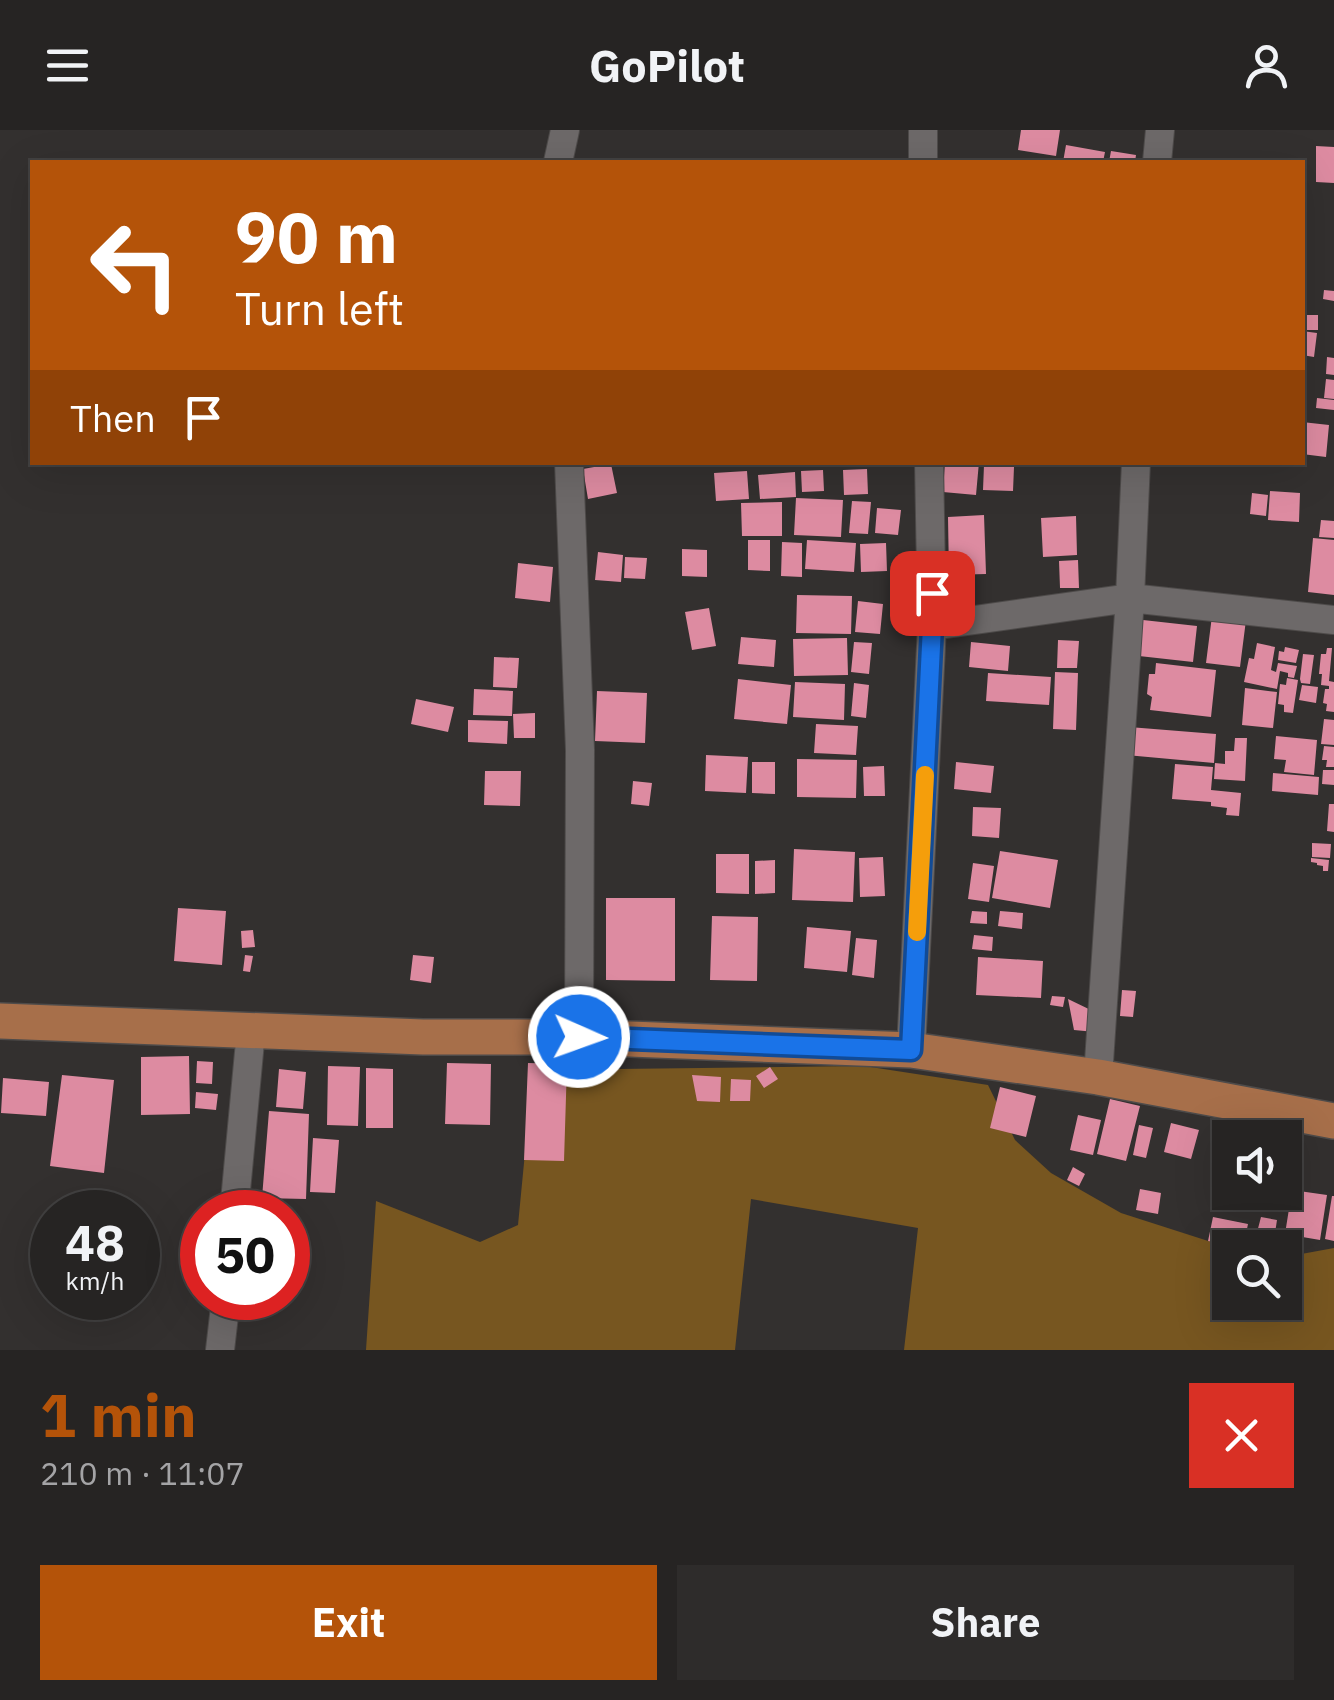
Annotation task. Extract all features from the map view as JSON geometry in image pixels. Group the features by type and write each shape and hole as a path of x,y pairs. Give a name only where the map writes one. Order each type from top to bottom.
{"main road":[{"path":"0,1021 423,1038 579,1037 911,1050 1098,1077 1334,1121"}],"street":[{"path":"558,160 565,130"},
{"path":"922,130 923,160"},
{"path":"1157,160 1160,130"},
{"path":"569,465 580,750 579,1037"},
{"path":"911,1050 932,626 929,465"},
{"path":"1098,1077 1136,465"},
{"path":"932,626 1130,598 1334,620"},
{"path":"236,1190 251,1030"},
{"path":"220,1350 223,1320"}],"shaded area":[{"path":"864,1066 988,1085 1015,1140 1051,1173 1121,1213 1212,1242 1212,1320 1302,1320 1302,1254 1334,1248 1334,1350 904,1350 918,1228 751,1199 735,1350 366,1350 376,1201 480,1242 518,1225 533,1070"}],"building":[{"path":"1021,130 1060,130 1056,156 1018,150"},
{"path":"1066,145 1105,152 1103,160 1063,160"},
{"path":"1316,146 1334,147 1334,183 1316,182"},
{"path":"1111,151 1136,155 1135,160 1109,160"},
{"path":"1324,290 1334,291 1334,301 1323,299"},
{"path":"1305,315 1318,315 1318,330 1305,330"},
{"path":"1305,331 1317,333 1314,357 1305,356"},
{"path":"1327,357 1334,358 1334,375 1326,374"},
{"path":"1326,379 1334,380 1334,399 1324,398"},
{"path":"1317,398 1334,400 1334,410 1316,408"},
{"path":"1305,422 1329,425 1326,457 1305,454"},
{"path":"611,465 617,493 588,499 583,469"},
{"path":"945,465 979,465 976,495 943,492"},
{"path":"984,465 1014,467 1013,491 983,490"},
{"path":"867,469 868,494 844,495 843,470"},
{"path":"823,470 824,491 802,492 801,471"},
{"path":"747,471 749,499 716,501 714,473"},
{"path":"795,472 796,497 760,499 758,475"},
{"path":"1270,491 1300,493 1299,522 1268,520"},
{"path":"1252,493 1268,495 1266,516 1250,514"},
{"path":"796,498 843,500 841,537 794,535"},
{"path":"852,501 871,502 868,534 849,533"},
{"path":"782,502 782,536 742,536 741,503"},
{"path":"877,508 901,510 898,535 875,533"},
{"path":"984,515 986,574 949,575 948,517"},
{"path":"1076,516 1077,555 1043,557 1041,518"},
{"path":"1321,520 1334,521 1334,538 1319,537"},
{"path":"1313,538 1334,540 1334,595 1308,592"},
{"path":"748,540 770,540 770,571 748,570"},
{"path":"807,540 856,543 854,572 805,569"},
{"path":"782,542 802,543 802,577 781,576"},
{"path":"886,543 887,571 861,572 860,544"},
{"path":"682,549 707,550 707,577 682,576"},
{"path":"598,552 623,555 621,582 595,580"},
{"path":"625,557 647,558 645,579 624,578"},
{"path":"1078,560 1079,588 1060,588 1059,561"},
{"path":"518,563 553,567 550,602 515,598"},
{"path":"797,595 852,596 851,634 796,633"},
{"path":"858,601 883,604 880,634 855,632"},
{"path":"709,608 716,646 692,650 685,612"},
{"path":"1212,616 1246,620 1240,667 1206,663"},
{"path":"1143,620 1197,626 1193,662 1139,656"},
{"path":"741,637 776,640 774,667 738,664"},
{"path":"847,638 848,675 794,676 793,639"},
{"path":"1058,640 1079,641 1077,668 1057,668"},
{"path":"854,642 872,643 869,674 851,672"},
{"path":"971,642 1010,646 1008,671 969,667"},
{"path":"1257,643 1275,647 1271,670 1276,672 1278,663 1297,666 1294,678 1280,671 1277,689 1244,682"},
{"path":"1285,647 1299,650 1296,663 1278,660 1279,651 1284,652"},
{"path":"1327,648 1332,648 1329,681 1334,682 1334,712 1326,711 1327,704 1323,703 1329,686 1321,685 1319,674 1321,654 1326,654"},
{"path":"1303,654 1314,655 1310,684 1301,683 1300,679"},
{"path":"494,657 519,658 517,688 493,687"},
{"path":"1156,663 1216,670 1211,717 1150,710 1149,674 1155,674"},
{"path":"1055,672 1078,673 1076,730 1053,729"},
{"path":"988,673 1051,677 1049,705 986,701"},
{"path":"1287,678 1298,680 1293,713 1284,712 1284,705 1278,704 1280,684 1286,685"},
{"path":"738,679 791,685 787,724 734,719"},
{"path":"795,682 845,684 844,720 793,717"},
{"path":"854,683 869,685 866,718 851,716"},
{"path":"1302,685 1318,687 1316,703 1299,700"},
{"path":"1245,688 1277,692 1273,728 1242,725"},
{"path":"474,689 513,691 512,716 473,715"},
{"path":"597,691 647,693 645,743 595,741"},
{"path":"416,699 454,707 448,732 411,724"},
{"path":"535,713 535,738 514,738 513,714"},
{"path":"1324,719 1334,720 1334,745 1321,744"},
{"path":"468,720 508,721 507,744 468,742"},
{"path":"816,724 858,726 856,755 814,753"},
{"path":"1129,727 1216,734 1214,763 1126,755"},
{"path":"1276,736 1317,740 1314,775 1284,772 1286,760 1274,759"},
{"path":"1235,738 1247,738 1245,781 1214,779 1215,763 1225,764 1225,751 1234,751"},
{"path":"1324,746 1334,747 1334,767 1326,767 1327,760 1322,760"},
{"path":"706,755 748,757 746,793 705,791"},
{"path":"797,759 857,760 856,798 797,797"},
{"path":"752,762 775,762 775,794 752,793"},
{"path":"956,762 994,766 991,793 954,789"},
{"path":"1175,764 1213,767 1211,790 1241,793 1239,816 1226,815 1227,808 1211,806 1211,802 1172,799"},
{"path":"884,766 885,796 864,796 863,767"},
{"path":"1323,770 1334,770 1334,785 1322,784"},
{"path":"485,771 521,771 520,806 484,805"},
{"path":"1273,773 1319,777 1318,795 1272,791"},
{"path":"633,781 652,783 649,806 631,804"},
{"path":"1329,804 1334,804 1334,832 1327,831"},
{"path":"973,807 1001,808 999,838 972,836"},
{"path":"1312,843 1331,844 1330,858 1312,857"},
{"path":"794,849 855,852 853,902 792,900"},
{"path":"1000,851 1058,860 1050,908 992,898"},
{"path":"716,854 749,854 749,894 716,893"},
{"path":"883,857 885,896 860,897 859,858"},
{"path":"1311,858 1329,860 1328,871 1311,862"},
{"path":"775,860 775,893 755,894 755,861"},
{"path":"973,863 994,866 989,902 968,899"},
{"path":"606,898 675,898 675,981 606,980"},
{"path":"178,908 226,911 222,965 174,961"},
{"path":"972,911 987,912 987,924 970,923"},
{"path":"1000,911 1023,913 1022,929 998,926"},
{"path":"712,916 758,917 757,981 710,980"},
{"path":"807,927 851,931 847,972 804,968"},
{"path":"253,930 255,947 242,948 241,931"},
{"path":"974,935 993,937 992,951 972,949"},
{"path":"856,938 877,940 874,978 852,975"},
{"path":"245,955 253,956 250,972 243,971"},
{"path":"413,955 434,957 431,983 410,980"},
{"path":"978,957 1043,961 1041,998 976,995"},
{"path":"1122,990 1136,991 1133,1017 1120,1016"},
{"path":"1052,996 1065,997 1063,1007 1050,1005"},
{"path":"1068,999 1097,1013 1095,1032 1074,1030"},
{"path":"189,1056 190,1114 141,1115 141,1057"},
{"path":"197,1061 213,1062 212,1084 196,1083"},
{"path":"447,1063 491,1064 490,1125 445,1124"},
{"path":"528,1063 567,1064 564,1161 524,1160"},
{"path":"328,1066 360,1067 358,1126 327,1125"},
{"path":"770,1067 778,1079 764,1088 756,1076"},
{"path":"366,1068 393,1069 393,1128 366,1128"},
{"path":"279,1069 306,1072 303,1109 276,1107"},
{"path":"62,1075 114,1080 104,1173 50,1166"},
{"path":"692,1075 721,1077 720,1102 697,1101"},
{"path":"3,1078 49,1082 46,1116 1,1113"},
{"path":"731,1079 751,1080 750,1101 730,1101"},
{"path":"1000,1087 1036,1096 1026,1137 990,1128"},
{"path":"196,1092 218,1094 216,1110 195,1108"},
{"path":"1110,1099 1140,1106 1126,1161 1097,1154"},
{"path":"269,1111 309,1114 306,1190 263,1190"},
{"path":"1078,1115 1101,1120 1093,1155 1070,1150"},
{"path":"1171,1123 1199,1130 1191,1159 1164,1152"},
{"path":"1139,1125 1153,1128 1146,1158 1133,1155"},
{"path":"313,1138 339,1140 335,1193 310,1192"},
{"path":"1073,1167 1085,1174 1079,1186 1067,1180"},
{"path":"1140,1189 1161,1193 1158,1214 1136,1210"},
{"path":"1302,1191 1327,1195 1320,1240 1302,1237 1302,1230 1286,1230 1289,1210 1302,1210"},
{"path":"1334,1196 1334,1241 1325,1239"},
{"path":"1213,1217 1248,1224 1247,1230 1212,1230 1212,1242 1208,1241"},
{"path":"1261,1217 1277,1220 1275,1230 1258,1230"}],"slow traffic":[{"path":"917,932 925,775"}],"route":[{"path":"579,1037 911,1050 932,593"}]}
